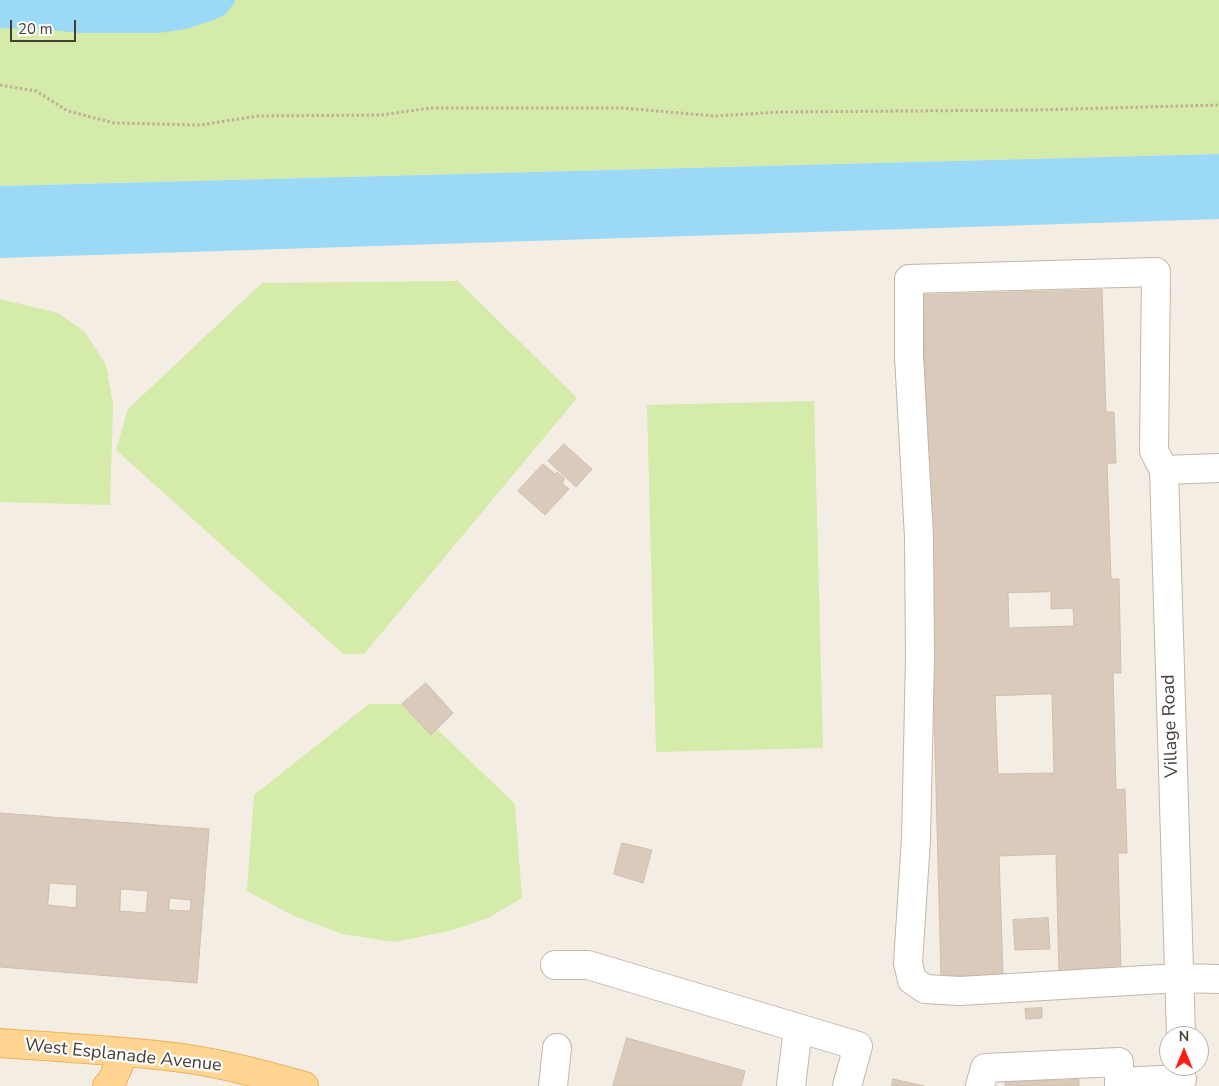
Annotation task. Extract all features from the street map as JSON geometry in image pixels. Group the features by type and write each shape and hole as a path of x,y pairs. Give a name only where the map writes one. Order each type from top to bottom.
{"main road":[{"name":"West Esplanade Avenue","path":"0,1043 188,1059 245,1069 304,1086"},
{"path":"107,1086 111,1084 124,1053"}],"street":[{"path":"1219,468 1164,470 1154,452 1156,272 909,279 909,356 919,537 920,648 916,839 908,963 912,980 925,989 960,991 1179,978 1219,979"},
{"name":"Village Road","path":"1164,470 1181,1026"},
{"path":"555,965 588,965 858,1046 848,1086"},
{"path":"791,1086 798,1028"},
{"path":"553,1086 557,1048"},
{"path":"980,1086 984,1068 1119,1062 1119,1084 1182,1077"}],"path":[{"path":"0,85 36,91 68,111 114,123 200,125 258,116 381,115 430,108 623,108 714,116 780,112 1035,110 1219,105"}],"green space":[{"path":"0,0 1219,0 1219,154 0,186"},
{"path":"458,281 577,398 364,654 343,654 116,450 128,409 262,283"},
{"path":"0,299 58,313 85,332 106,365 113,404 110,505 0,502"},
{"path":"814,401 823,748 656,752 647,405"},
{"path":"369,704 411,704 515,804 522,898 488,918 453,930 395,942 342,934 294,916 247,891 254,795"}],"water":[{"path":"0,0 235,0 235,2 225,15 186,29 158,33 80,33 0,28"},
{"path":"1219,154 1219,219 0,258 0,186"}],"building":[{"path":"1102,290 1106,412 1114,412 1116,463 1107,463 1111,579 1119,579 1121,673 1113,673 1116,790 1125,789 1127,853 1118,853 1121,972 1059,974 1056,854 999,856 1003,975 941,977 923,295","holes":["1051,592 1051,609 1073,608 1074,626 1009,628 1008,593","1052,694 1054,773 998,774 995,696"]},
{"path":"564,444 592,469 576,487 548,461"},
{"path":"543,464 555,474 557,472 565,479 562,483 569,489 545,515 518,491"},
{"path":"426,683 453,713 431,735 402,704"},
{"path":"0,813 209,829 197,983 0,967","holes":["50,883 77,885 76,908 48,905","121,889 148,891 146,913 120,911","170,898 191,900 190,911 169,910"]},
{"path":"622,843 652,850 643,883 614,874"},
{"path":"1048,918 1050,949 1015,950 1013,920"},
{"path":"1042,1008 1042,1018 1026,1019 1025,1009"},
{"path":"627,1038 745,1071 741,1086 613,1086"},
{"path":"893,1079 924,1086 892,1086"},
{"path":"1079,1080 1079,1086 1005,1086 1005,1082"}]}
